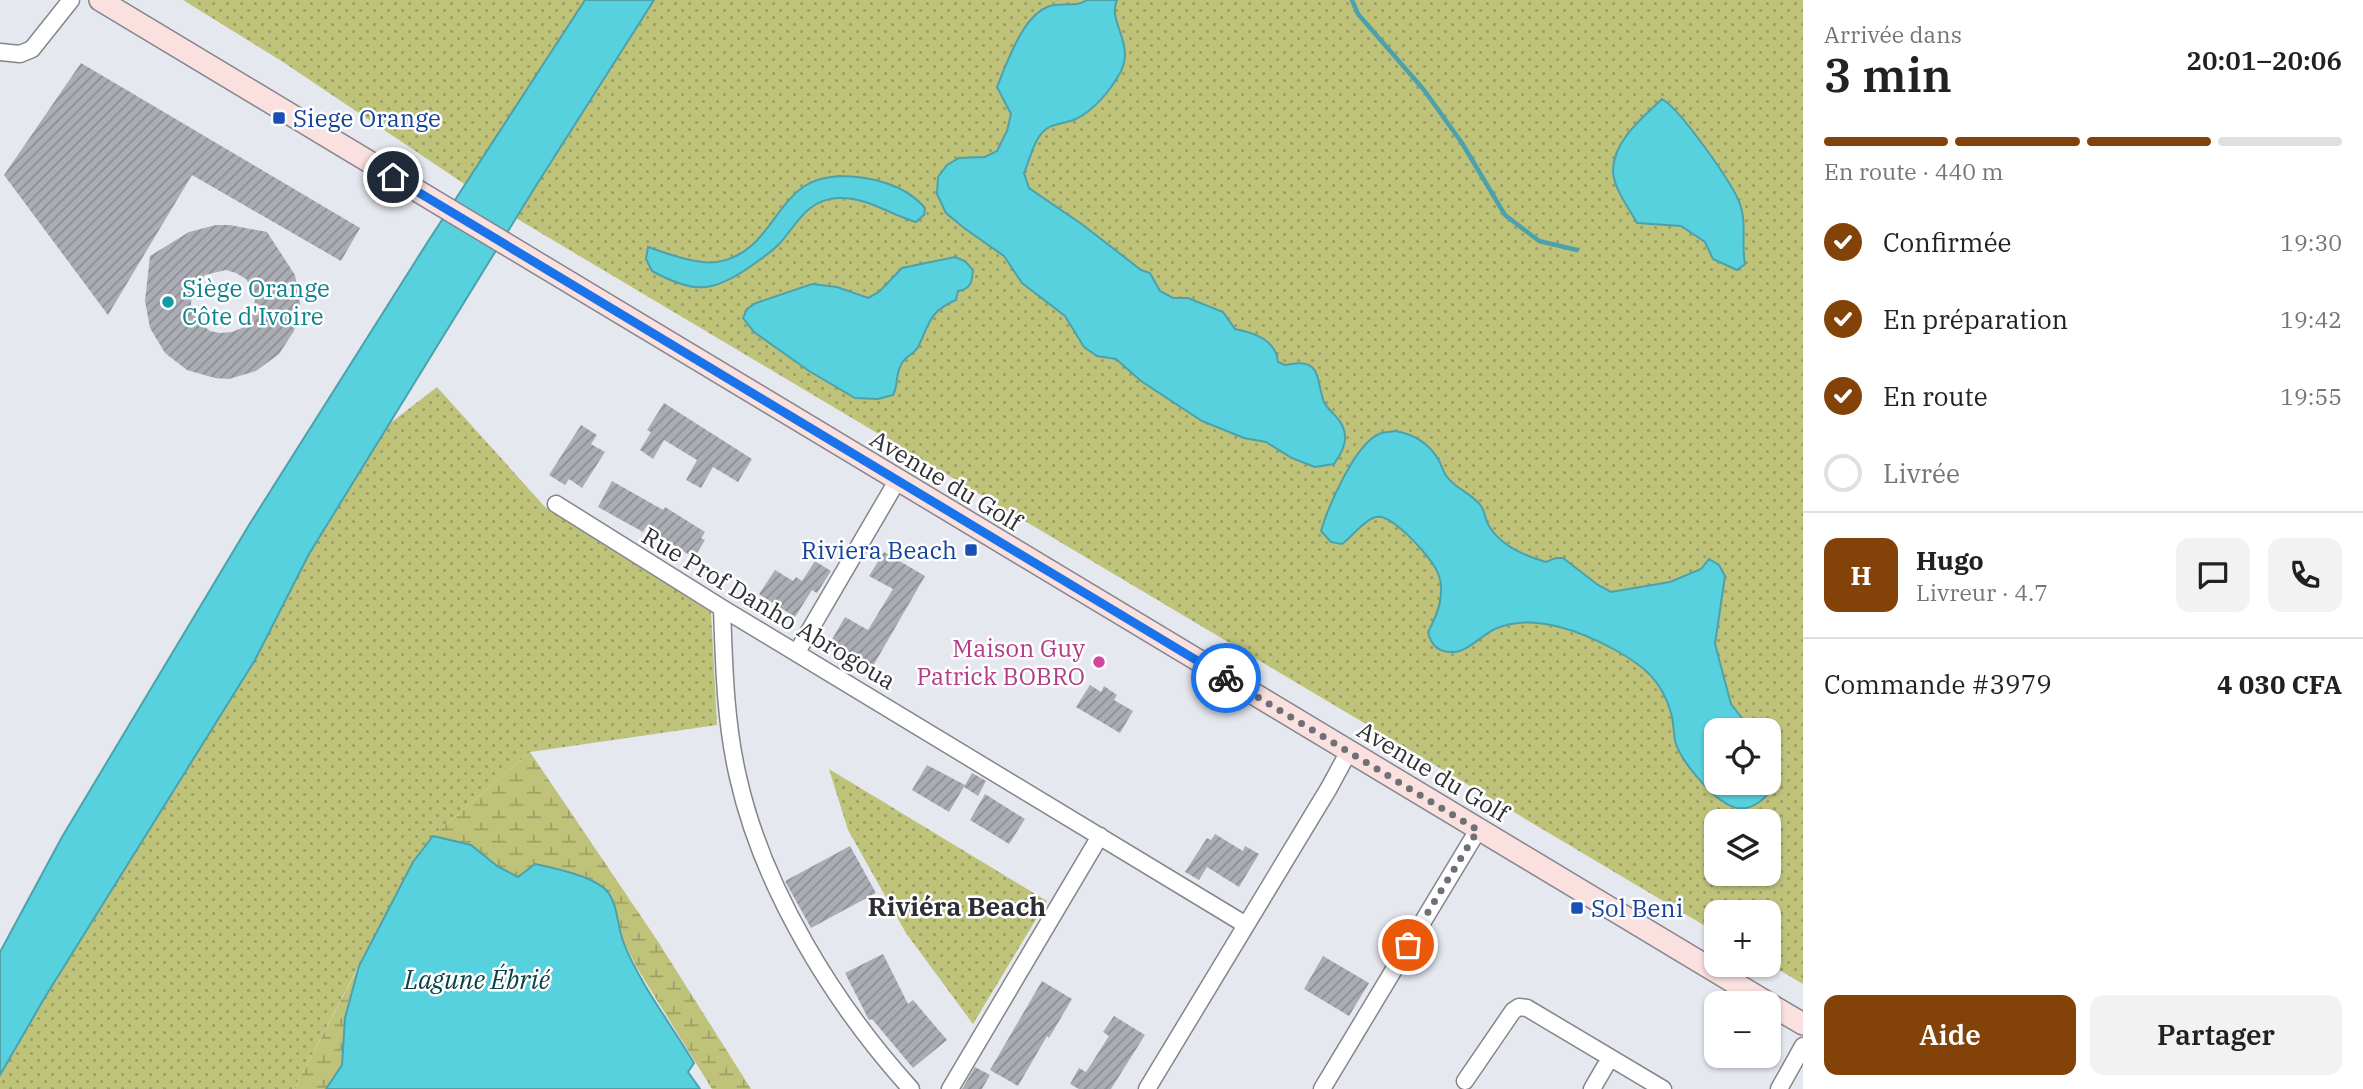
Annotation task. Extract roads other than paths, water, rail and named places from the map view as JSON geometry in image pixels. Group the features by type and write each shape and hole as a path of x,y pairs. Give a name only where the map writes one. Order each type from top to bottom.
{"main road":[{"name":"Avenue du Golf","path":"100,0 1748,991"},
{"name":"Avenue du Golf","path":"1781,1011 1803,1024"}],"street":[{"path":"0,52 20,54 32,49 71,0"},
{"path":"797,652 897,481"},
{"name":"Rue Prof Danho Abrogoua","path":"556,504 722,608 1246,925"},
{"path":"722,608 727,715 738,777 758,846 782,900 849,1015 911,1089"},
{"path":"1147,1089 1349,751"},
{"path":"1322,1089 1478,830"},
{"path":"950,1089 1100,836"},
{"path":"1465,1081 1513,1011 1519,1007 1527,1007 1663,1089"},
{"path":"1779,1089 1803,1046"},
{"path":"1592,1089 1610,1058"}],"water":[{"path":"585,0 654,0 309,554 255,660 45,997 0,1075 0,952 62,837 249,525"},
{"path":"1087,0 1117,0 1115,17 1125,52 1124,62 1111,87 1089,111 1076,119 1044,130 1033,147 1024,173 1029,188 1141,270 1150,273 1160,291 1173,298 1188,298 1223,312 1235,329 1257,335 1269,343 1278,362 1312,367 1318,378 1324,402 1344,431 1345,442 1334,464 1315,467 1292,458 1266,442 1244,438 1202,421 1141,381 1116,359 1097,356 1084,347 1065,316 1022,283 1004,256 946,213 937,194 938,177 947,165 959,158 985,157 997,151 1007,131 1011,114 997,87 1024,29 1040,11 1050,6 1078,4"},
{"path":"1662,99 1681,117 1705,148 1740,204 1745,264 1737,270 1713,259 1705,242 1681,226 1637,223 1619,192 1613,172 1618,150 1630,131"},
{"path":"839,176 874,180 897,187 925,208 924,215 916,222 859,200 839,198 819,202 805,213 767,255 738,275 714,286 692,287 680,284 652,271 646,259 648,247 700,262 732,258 756,241 803,187 820,179"},
{"path":"955,257 965,261 973,270 970,284 966,289 958,291 956,300 940,309 931,319 918,347 900,367 893,395 878,399 855,398 809,371 754,332 743,318 747,309 756,303 812,284 837,287 868,298 879,292 902,268"},
{"path":"1395,431 1425,443 1438,459 1446,476 1478,502 1489,526 1507,545 1546,562 1563,558 1611,592 1670,582 1701,569 1709,559 1719,565 1725,576 1715,644 1731,704 1742,718 1704,718 1704,785 1679,751 1671,713 1663,692 1651,676 1636,663 1589,637 1541,623 1510,624 1495,629 1459,651 1449,652 1436,648 1428,632 1440,602 1440,580 1432,563 1418,546 1400,528 1376,517 1342,544 1331,542 1321,531 1336,492 1361,450 1379,434"},
{"path":"1715,795 1766,795 1759,802 1744,808 1720,800"},
{"name":"Lagune Ébrié","path":"433,836 471,845 497,866 518,877 535,864 582,877 606,890 613,901 621,935 630,957 646,988 694,1063 688,1072 700,1089 326,1089 342,1065 345,1018 359,966 413,862"}],"waterway":[{"path":"1352,0 1358,14 1424,90 1462,143 1505,215 1539,241 1577,250"}],"place":[{"name":"Siege Orange","path":"279,118"},
{"name":"Siège Orange Côte d'Ivoire","path":"168,302"},
{"name":"Riviera Beach","path":"971,550"},
{"name":"Maison Guy Patrick BOBRO","path":"1099,662"},
{"name":"Sol Beni","path":"1577,908"}],"district":[{"name":"Riviéra Beach","path":"957,906"}]}
